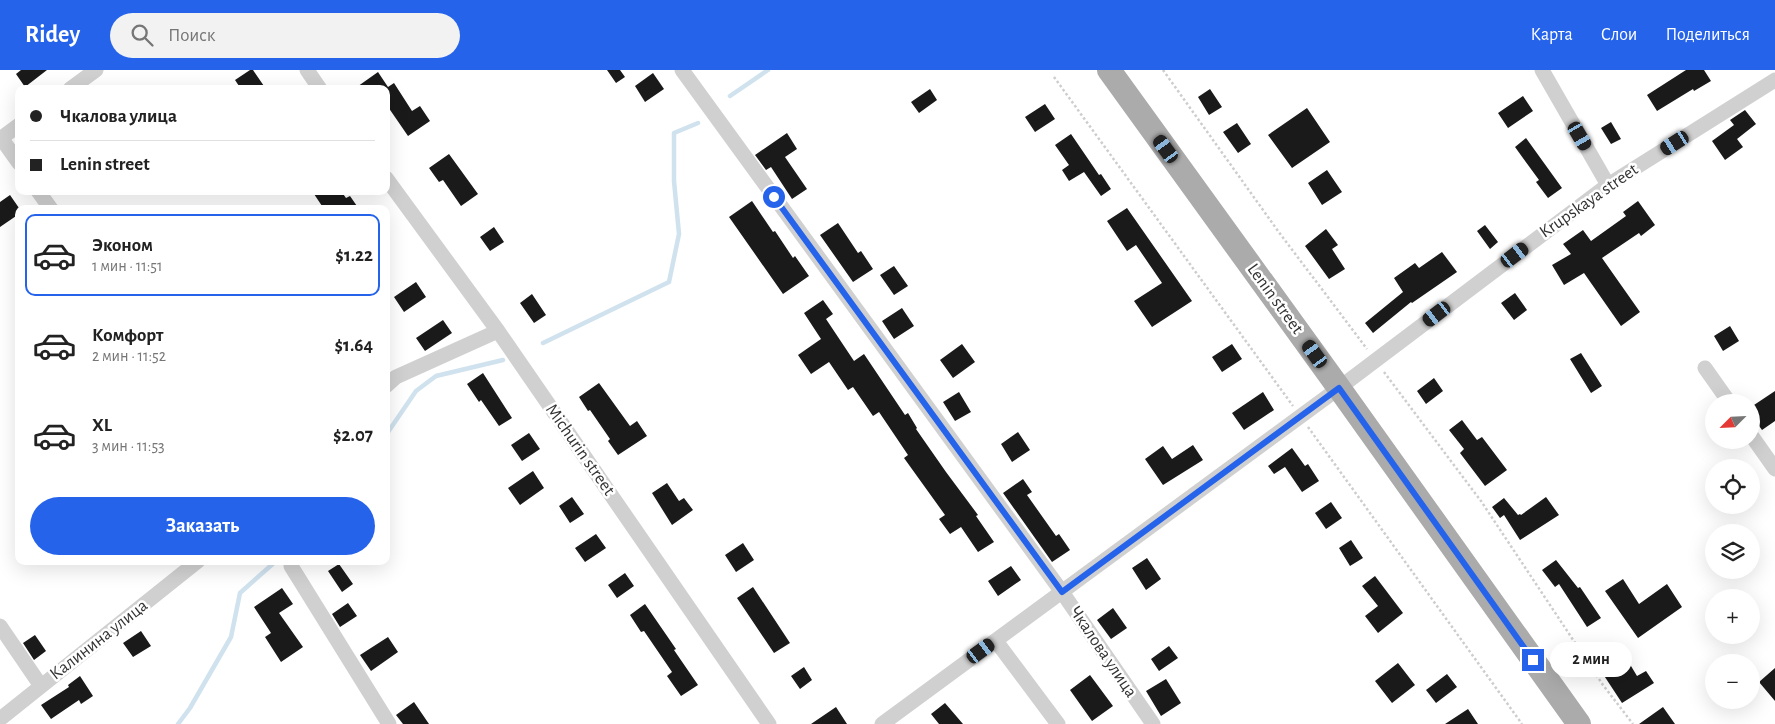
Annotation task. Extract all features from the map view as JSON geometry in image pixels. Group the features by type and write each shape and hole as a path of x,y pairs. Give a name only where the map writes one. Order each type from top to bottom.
{"main road":[{"name":"Lenin street","path":"1109,70 1579,724"}],"street":[{"path":"75,85 96,70"},
{"path":"306,70 317,85"},
{"name":"Чкалова улица","path":"682,70 1062,592 1152,724"},
{"path":"1542,70 1608,185"},
{"name":"Krupskaya street","path":"882,724 1339,388 1608,185 1775,80"},
{"path":"15,129 1,139 15,158"},
{"name":"Michurin street","path":"390,183 498,331 769,724"},
{"path":"390,382 396,377 498,331"},
{"path":"1705,368 1723,394"},
{"path":"1760,448 1775,469"},
{"name":"Калинина улица","path":"0,719 193,565"},
{"path":"291,566 384,722"},
{"path":"0,626 41,686"},
{"path":"996,641 1058,724"}],"path":[{"path":"1163,70 1278,231 1480,501 1603,685 1633,724"},
{"path":"1054,78 1522,724"}],"building":[{"path":"21,70 47,70 28,85 24,85 16,74"},
{"path":"253,70 263,85 238,85 235,80"},
{"path":"607,70 620,70 625,77 616,83"},
{"path":"1686,70 1704,70 1711,81 1694,91 1693,89 1657,111 1647,95"},
{"path":"378,72 387,85 360,85"},
{"path":"653,73 664,89 645,102 635,86"},
{"path":"394,83 412,111 420,106 430,121 408,136 390,110 390,86"},
{"path":"930,89 937,100 919,113 911,102"},
{"path":"1210,89 1222,107 1209,115 1198,97"},
{"path":"1523,96 1533,111 1508,128 1498,113"},
{"path":"1045,104 1055,119 1035,132 1025,117"},
{"path":"1307,108 1330,142 1292,168 1268,135"},
{"path":"1745,110 1756,124 1737,139 1743,147 1725,160 1712,141 1734,125 1730,120"},
{"path":"1611,122 1621,139 1611,144 1601,128"},
{"path":"1237,123 1251,144 1238,153 1223,132"},
{"path":"787,133 797,149 785,157 807,189 792,199 771,167 766,170 755,155"},
{"path":"1071,134 1111,189 1101,196 1084,172 1069,181 1062,170 1069,165 1055,145"},
{"path":"1526,138 1562,188 1548,198 1536,182 1539,180 1515,147"},
{"path":"449,154 478,194 461,206 443,180 439,182 429,168"},
{"path":"1327,170 1342,192 1322,205 1308,183"},
{"path":"10,195 17,205 15,205 15,217 0,227 0,202"},
{"path":"315,195 344,195 346,198 350,196 356,205 321,205"},
{"path":"752,201 773,232 775,231 793,258 795,256 809,276 783,294 729,217"},
{"path":"1638,201 1655,225 1641,236 1639,233 1602,258 1640,312 1621,326 1584,273 1564,285 1552,265 1571,254 1563,244 1583,230 1591,241 1626,216 1623,212"},
{"path":"1127,208 1192,301 1152,327 1134,301 1162,283 1136,245 1127,251 1107,221"},
{"path":"838,223 858,253 861,251 873,269 853,282 820,235"},
{"path":"1485,225 1498,242 1490,249 1477,231"},
{"path":"494,227 504,242 490,251 480,237"},
{"path":"1326,229 1338,245 1332,249 1345,269 1329,279 1305,246"},
{"path":"1442,252 1457,272 1411,302 1373,333 1365,323 1403,292 1394,278 1415,263 1419,268"},
{"path":"894,266 908,286 894,295 880,275"},
{"path":"416,282 426,297 404,312 394,297"},
{"path":"1515,293 1527,310 1514,320 1501,303"},
{"path":"532,294 546,315 534,323 520,303"},
{"path":"823,300 833,314 826,319 854,361 864,354 905,415 908,413 916,429 978,515 976,516 994,542 978,552 961,527 950,534 939,519 945,515 904,458 908,455 879,412 873,416 853,387 848,390 829,362 811,374 798,355 821,339 804,313"},
{"path":"902,308 914,326 894,339 882,321"},
{"path":"443,320 452,333 425,351 416,338"},
{"path":"1730,326 1739,341 1723,351 1714,336"},
{"path":"962,344 975,362 953,378 940,360"},
{"path":"1232,344 1242,359 1222,372 1212,357"},
{"path":"1581,353 1602,386 1591,393 1570,359"},
{"path":"483,373 512,418 499,426 467,384"},
{"path":"1434,378 1443,391 1426,404 1417,391"},
{"path":"599,383 630,426 637,421 647,436 618,455 608,441 610,439 579,397"},
{"path":"1775,391 1775,421 1762,430 1760,427 1760,401"},
{"path":"959,392 971,412 955,421 943,402"},
{"path":"1263,392 1274,410 1244,430 1232,413"},
{"path":"1462,420 1477,440 1482,437 1507,470 1485,486 1460,453 1464,449 1449,430"},
{"path":"1018,432 1030,450 1012,462 1001,444"},
{"path":"529,433 540,449 522,461 511,445"},
{"path":"1193,445 1203,460 1163,485 1145,459 1163,446 1172,459"},
{"path":"1292,448 1305,466 1308,464 1319,481 1302,492 1285,467 1274,474 1268,466"},
{"path":"533,471 544,488 520,505 508,488"},
{"path":"1023,479 1032,492 1027,495 1056,536 1059,534 1070,550 1052,562 1003,493"},
{"path":"667,483 679,501 684,498 693,510 672,525 652,493"},
{"path":"572,497 584,514 570,523 559,506"},
{"path":"1546,497 1559,515 1520,540 1504,515 1500,518 1492,507 1504,498 1518,515 1521,515"},
{"path":"1331,502 1342,518 1326,529 1315,513"},
{"path":"596,534 606,548 585,562 575,548"},
{"path":"1351,540 1363,558 1350,566 1339,548"},
{"path":"743,543 754,560 736,572 725,555"},
{"path":"1147,558 1161,579 1146,590 1132,568"},
{"path":"1556,560 1578,588 1580,587 1601,618 1587,627 1559,584 1555,587 1542,570"},
{"path":"340,565 353,584 342,592 328,571"},
{"path":"1011,566 1021,580 998,596 988,581"},
{"path":"625,573 634,586 617,598 608,585"},
{"path":"1375,576 1403,613 1378,633 1365,616 1378,606 1362,586"},
{"path":"1623,579 1639,604 1667,584 1682,607 1638,638 1605,591"},
{"path":"753,587 790,643 774,653 737,598"},
{"path":"282,588 293,604 279,613 303,647 281,662 265,637 271,633 254,607"},
{"path":"348,603 357,616 340,627 332,614"},
{"path":"645,604 698,685 681,696 667,676 672,672 644,631 641,632 630,615"},
{"path":"1113,608 1127,628 1111,639 1097,620"},
{"path":"141,631 151,646 133,657 123,643"},
{"path":"35,635 46,651 34,660 23,643"},
{"path":"388,637 398,652 371,671 360,655"},
{"path":"1169,646 1178,658 1159,671 1151,659"},
{"path":"1625,656 1637,676 1646,671 1654,683 1622,703 1601,671"},
{"path":"1398,663 1415,685 1392,703 1375,681"},
{"path":"804,667 812,680 800,689 791,676"},
{"path":"1775,668 1775,701 1760,683"},
{"path":"1447,674 1457,687 1436,703 1426,690"},
{"path":"1090,675 1113,706 1092,721 1070,690"},
{"path":"80,676 93,696 81,704 79,700 51,719 41,705 69,687 68,685"},
{"path":"1166,679 1181,703 1161,716 1146,691"},
{"path":"414,702 429,724 403,724 396,715"},
{"path":"945,703 963,724 939,724 931,714"},
{"path":"836,707 847,724 811,724"},
{"path":"1663,707 1675,724 1639,724"},
{"path":"1468,709 1478,724 1445,724"}],"waterway":[{"path":"730,96 768,70"},
{"path":"543,343 669,282 679,234 674,181 674,133 698,123"},
{"path":"390,429 416,391 436,376 503,360"},
{"path":"178,724 190,708 231,637 240,593 272,565"}],"route":[{"path":"774,197 1062,592 1339,388 1533,660"}]}
